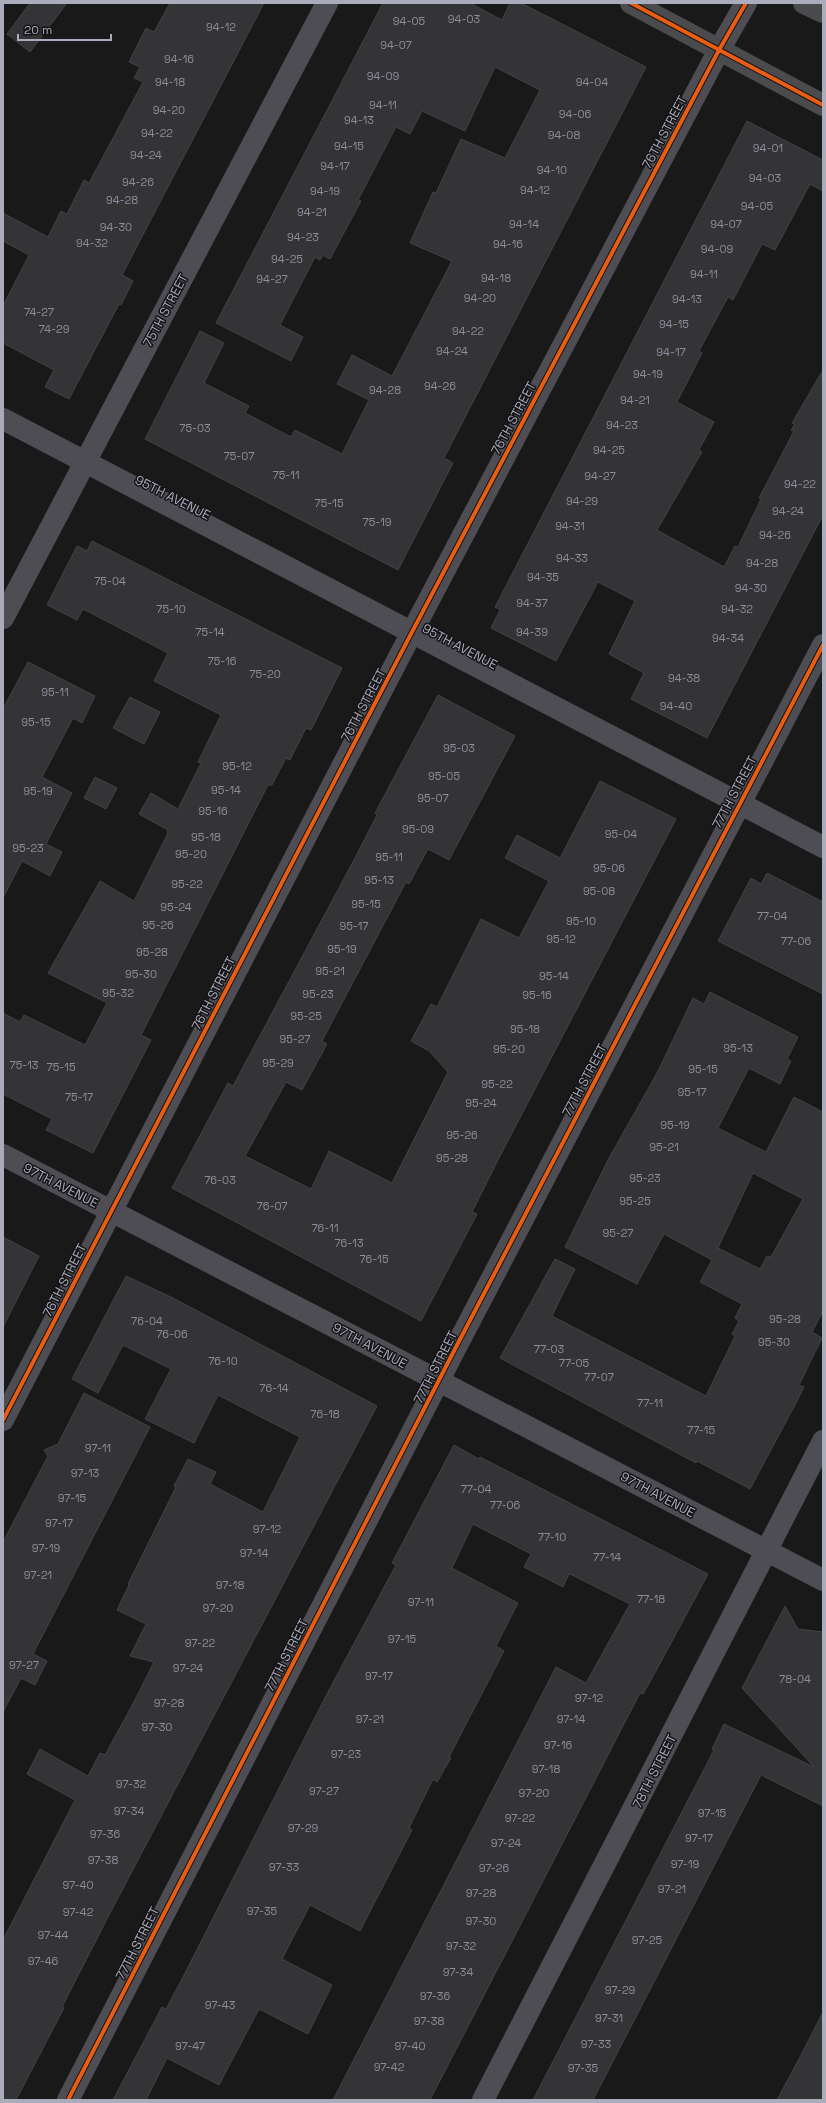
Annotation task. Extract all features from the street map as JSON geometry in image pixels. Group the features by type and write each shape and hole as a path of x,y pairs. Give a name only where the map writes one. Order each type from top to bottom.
{"main road":[{"path":"631,3 823,105"},
{"path":"804,3 823,12"}],"street":[{"name":"75TH STREET","path":"3,618 84,462 328,3"},
{"name":"76TH STREET","path":"3,1420 412,632 718,50 746,3"},
{"name":"95TH AVENUE","path":"3,419 823,847"},
{"name":"77TH STREET","path":"68,2100 439,1381 823,645"},
{"name":"97TH AVENUE","path":"3,1155 823,1580"},
{"name":"78TH STREET","path":"483,2100 823,1441"}],"building":[{"path":"30,3 67,3 30,52 7,34"},
{"path":"170,3 264,3 122,275 133,281 121,305 119,304 69,399 45,387 54,370 3,343 3,306 29,255 3,241 3,213 48,237 61,211 67,214 84,180 89,183 143,82 134,78 140,67 129,62 146,28 154,32"},
{"path":"383,3 470,3 502,20 510,3 521,3 646,67 444,458 453,463 398,570 145,439 200,331 224,343 204,383 249,406 245,413 291,437 295,430 342,454 369,400 337,384 352,355 392,376 452,261 410,243 433,192 436,193 461,139 505,158 540,90 495,67 465,131 422,111 410,134 396,127 358,200 361,201 330,259 323,255 320,260 315,257 280,325 303,337 291,361 216,323"},
{"path":"747,121 823,160 823,191 810,184 775,250 762,244 733,300 728,297 699,351 702,353 677,402 714,422 699,450 702,452 657,530 724,567 735,546 738,547 761,499 759,498 794,431 791,430 795,424 792,423 823,370 823,515 707,738 631,699 644,673 609,654 635,601 598,582 556,661 491,628 500,610 495,607"},
{"path":"92,541 342,668 311,730 306,728 290,760 286,758 272,785 268,785 141,1035 151,1040 93,1153 46,1130 52,1119 3,1094 3,1013 20,1022 24,1015 85,1045 107,1003 48,973 100,881 134,901 168,833 168,830 139,814 151,793 178,809 201,763 198,762 221,715 154,681 168,653 83,609 77,620 47,605 77,546 87,551"},
{"path":"28,662 95,696 82,723 73,718 42,777 72,793 46,844 62,852 50,876 22,861 3,898 3,709"},
{"path":"438,695 515,736 449,860 428,849 409,884 406,882 322,1041 327,1044 302,1090 286,1082 245,1156 311,1189 329,1151 392,1183 448,1072 429,1051 411,1041 431,1004 437,1007 481,919 519,938 549,881 505,858 517,835 560,858 600,781 676,819 501,1154 472,1212 477,1214 421,1321 172,1188 228,1083 233,1086 356,856 377,815 375,813"},
{"path":"130,697 160,712 144,744 113,728"},
{"path":"95,777 117,788 106,809 84,798"},
{"path":"767,873 823,902 823,994 718,941 751,878 761,884"},
{"path":"710,992 798,1037 787,1059 791,1061 780,1084 749,1068 718,1128 766,1152 794,1097 823,1112 823,1311 812,1332 822,1338 799,1385 804,1387 750,1489 697,1461 696,1463 500,1358 555,1259 575,1269 552,1316 706,1396 735,1336 732,1334 739,1321 735,1318 742,1304 700,1282 712,1260 664,1234 637,1284 565,1247 609,1158 657,1073 693,998 704,1004","holes":["753,1173 803,1199 771,1257 767,1256 760,1269 718,1248 717,1250"]},
{"path":"3,1237 39,1256 3,1327"},
{"path":"126,1276 173,1298 377,1406 108,1917 62,2007 64,2008 16,2100 3,2100 3,1940 75,1800 27,1774 40,1749 88,1776 100,1753 105,1755 135,1700 154,1662 130,1656 146,1624 117,1610 188,1459 216,1472 210,1484 263,1512 300,1437 218,1395 194,1443 145,1419 171,1369 123,1345 98,1393 72,1379"},
{"path":"84,1393 150,1427 33,1654 47,1661 35,1685 21,1678 3,1712 3,1542 48,1456 44,1450 58,1444"},
{"path":"454,1445 708,1574 643,1694 640,1693 430,2100 333,2100 556,1667 586,1683 630,1604 569,1574 563,1587 524,1567 531,1554 473,1524 452,1568 518,1603 496,1646 504,1651 449,1757 451,1758 437,1782 433,1779 409,1828 412,1830 360,1931 310,1905 282,1959 332,1985 308,2034 259,2009 219,2085 167,2058 146,2100 113,2100 162,2007 166,2009 183,1977 329,1690 396,1565 392,1563"},
{"path":"785,1606 798,1629 823,1632 823,1806 761,1775 593,2100 533,2100 714,1750 712,1749 724,1724 814,1767 742,1688"},
{"path":"823,2012 823,2100 777,2100 800,2057"}],"cycle path":[{"path":"631,3 823,105"},
{"path":"3,1420 412,632 719,50 746,3"},
{"path":"68,2100 455,1349 823,645"}]}
